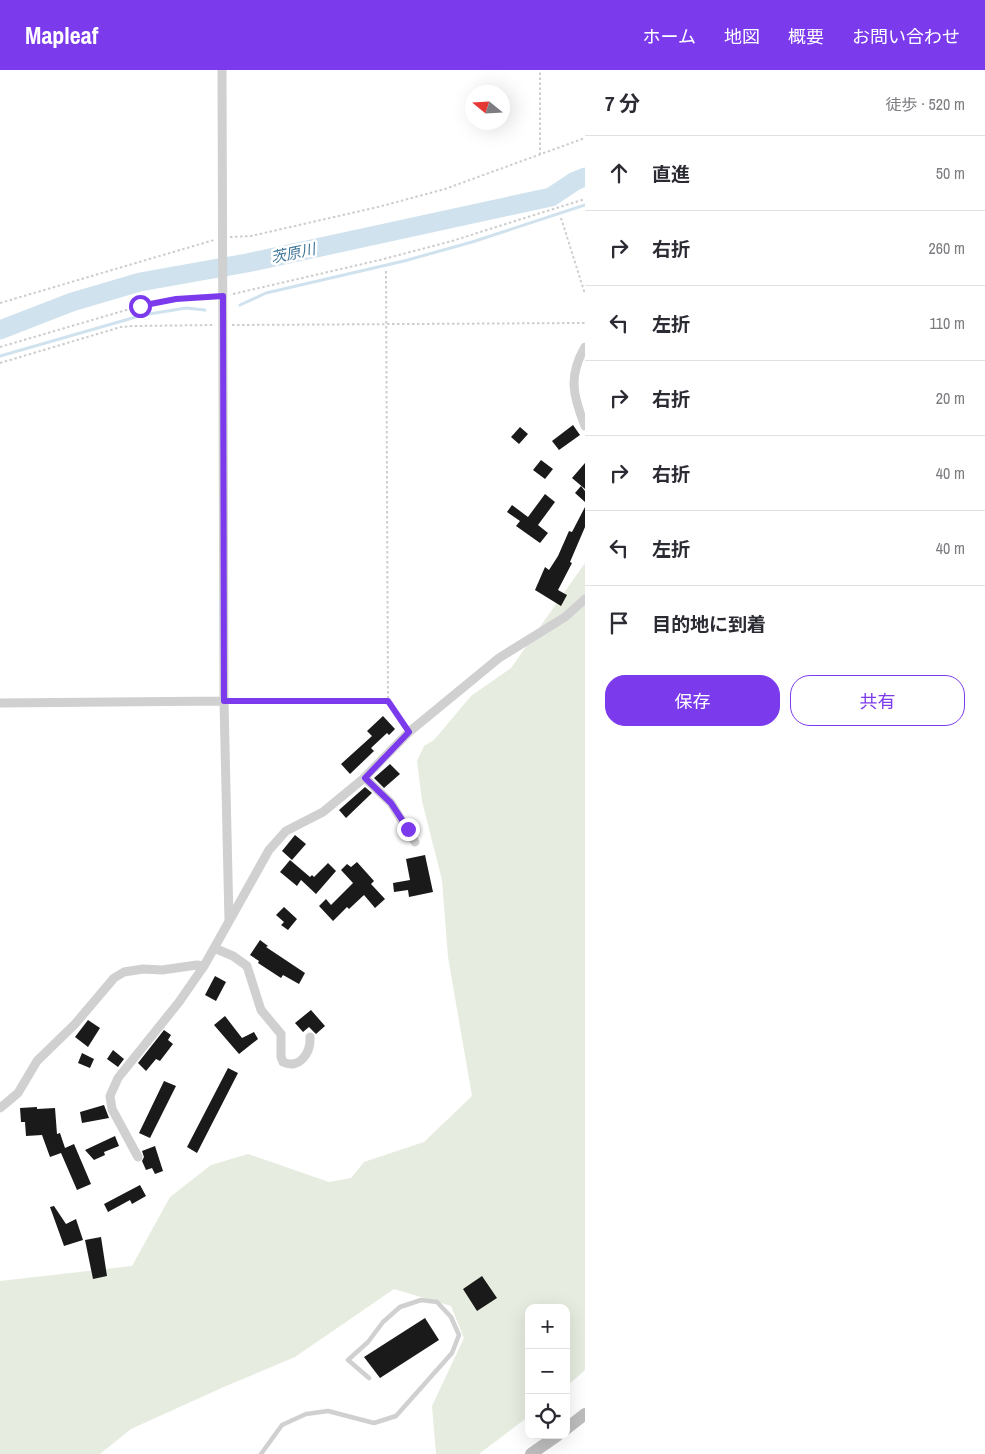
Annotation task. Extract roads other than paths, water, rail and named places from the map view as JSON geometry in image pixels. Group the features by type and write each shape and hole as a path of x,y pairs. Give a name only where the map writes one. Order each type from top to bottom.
{"street":[{"path":"222,70 224,701 230,921"},
{"path":"585,347 574,370 573,382 585,426"},
{"path":"138,1157 112,1109 110,1096 118,1078 179,1002 204,966 269,850 279,837 286,831 323,812 365,778 409,732 499,658 565,617 585,599"},
{"path":"0,703 224,701"},
{"path":"365,778 391,803 415,842"},
{"path":"214,948 239,959 249,970 261,1010 281,1034 282,1062 290,1064 301,1061 310,1046 310,1036"},
{"path":"0,1108 18,1094 36,1061 75,1024 114,978 124,972 142,969 162,970 198,965 204,966"},
{"path":"570,1426 585,1414"},
{"path":"531,1454 552,1439"}],"lane":[{"path":"261,1454 282,1425 306,1414 328,1411 374,1423 396,1416 452,1353 459,1335 451,1317 437,1302 421,1300 400,1307 383,1322 368,1342 348,1360 368,1378"}],"waterway":[{"name":"茨原川","path":"0,330 72,302 140,282 247,263 551,197 575,181 585,177"},
{"path":"240,305 266,293 404,261 472,242 585,205"},
{"path":"0,356 143,315 186,308 205,310"}]}
